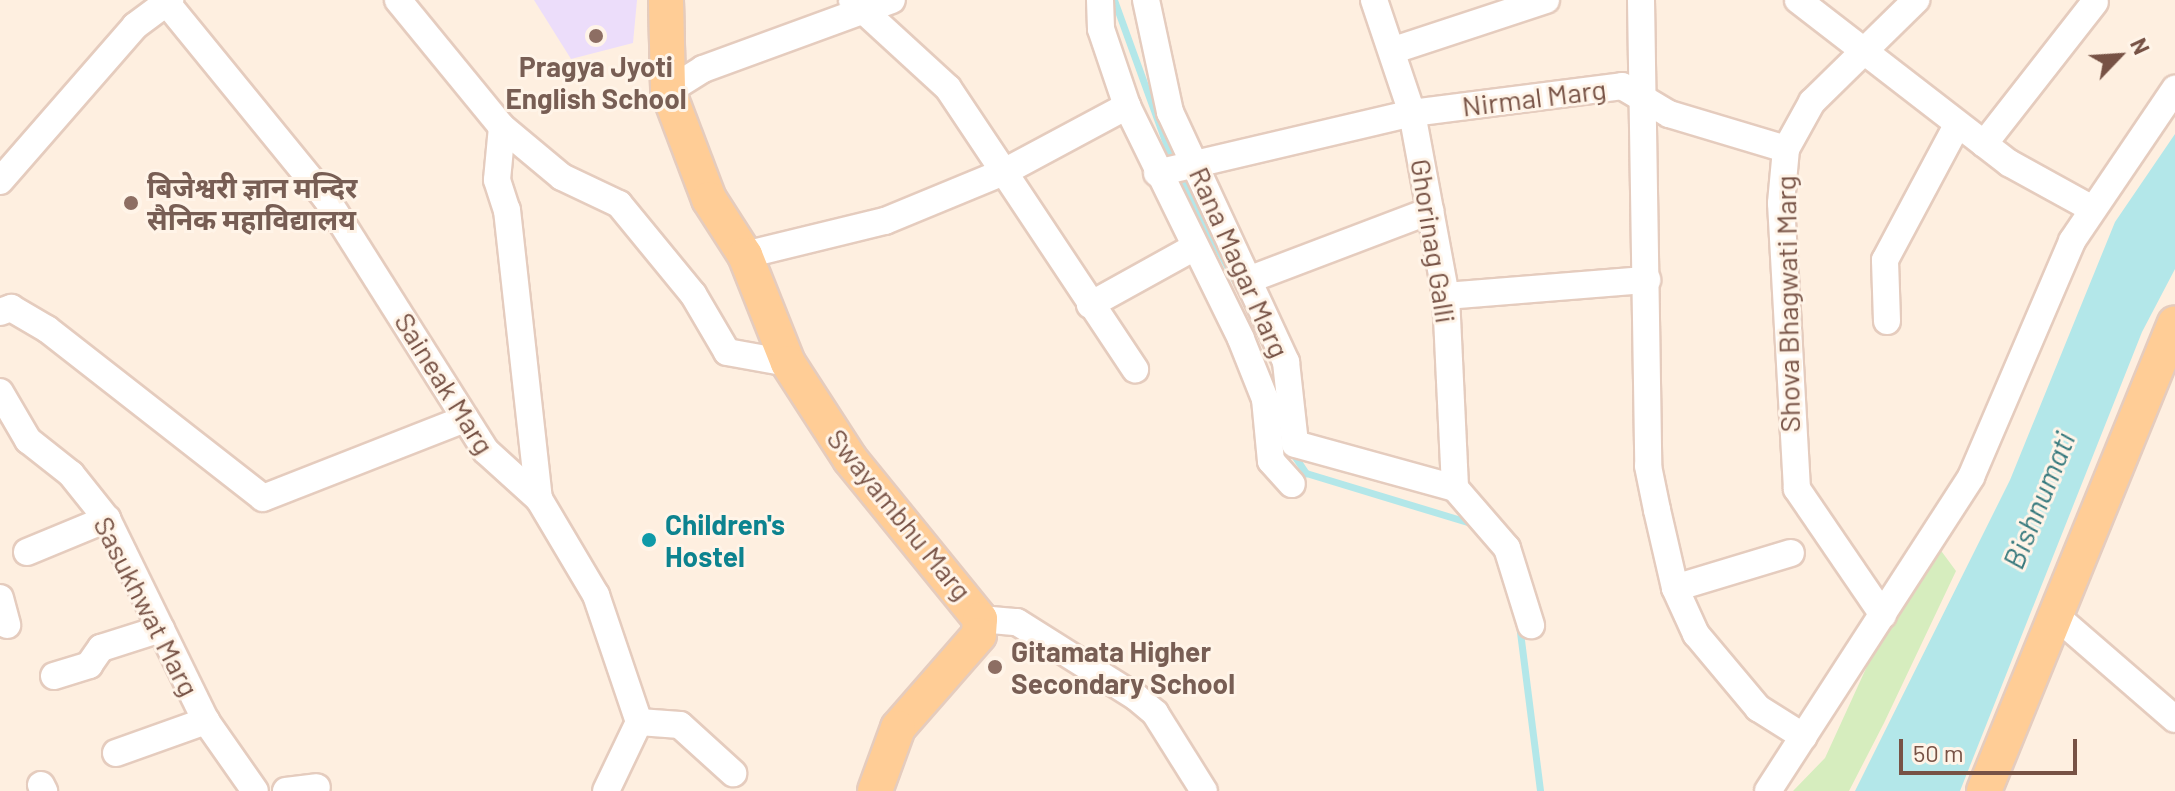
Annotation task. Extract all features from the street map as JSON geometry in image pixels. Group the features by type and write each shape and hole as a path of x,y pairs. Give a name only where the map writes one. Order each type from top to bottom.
{"main road":[{"name":"Swayambhu Marg","path":"666,0 668,91 709,199 745,255 788,363 850,459 980,619 979,635 898,728 875,791"},
{"path":"1984,791 2175,323"}],"street":[{"path":"398,0 502,127 562,177 619,204 693,294 727,352 788,363"},
{"path":"668,91 703,69 856,7 892,0"},
{"path":"1100,0 1101,29 1127,106 1258,377 1271,461 1292,484"},
{"name":"Rana Magar Marg","path":"1146,0 1160,82 1286,362 1295,444 1455,488"},
{"name":"Ghorinag Galli","path":"1374,0 1394,50 1412,113 1446,296 1455,488"},
{"path":"1394,50 1544,0"},
{"path":"1641,0 1648,466 1675,588 1696,634 1758,708 1804,737"},
{"path":"1798,0 1861,53 1957,125 2091,208"},
{"name":"Shova Bhagwati Marg","path":"1883,615 1862,590 1797,489 1791,462 1786,149 1812,102 1916,0"},
{"path":"0,181 135,26 168,1"},
{"name":"Saineak Marg","path":"168,1 326,198 496,466 539,499 596,595 639,722"},
{"path":"1984,144 2095,2"},
{"path":"856,7 948,88 1135,369"},
{"name":"Nirmal Marg","path":"1157,173 1412,113 1622,86 1642,93 1669,114 1786,149"},
{"path":"1768,791 1971,477 2091,208 2175,89"},
{"path":"745,255 885,221 1004,172 1127,106"},
{"path":"1887,321 1885,260 1957,125"},
{"path":"502,127 497,180 507,210 539,499"},
{"path":"1248,280 1430,211"},
{"path":"1090,305 1193,248"},
{"path":"1446,296 1647,280"},
{"path":"0,312 11,308 47,329 263,498 465,419"},
{"name":"Sasukhwat Marg","path":"0,392 28,440 71,474 107,519 206,721 255,791"},
{"path":"1455,488 1507,548 1531,625"},
{"path":"27,552 107,519"},
{"path":"1675,588 1791,553"},
{"path":"0,598 7,625"},
{"path":"2056,616 2175,719"},
{"path":"980,619 1017,622 1136,697 1155,713 1204,791"},
{"path":"54,676 89,665 101,648 161,629"},
{"path":"116,753 206,721"},
{"path":"606,791 639,722 680,725 733,773"},
{"path":"286,791 317,787"}],"shaded area":[{"name":"Pragya Jyoti English School","path":"534,0 637,0 633,43 571,59"}],"green space":[{"path":"1928,533 1956,571 1849,791 1793,791 1825,758"}],"water":[{"name":"Bishnumati","path":"2175,134 2175,269 2142,332 1960,791 1855,791 2010,480 2115,222"}],"waterway":[{"path":"1114,0 1173,163"},
{"path":"1178,174 1238,287"},
{"path":"1291,451 1306,473 1471,523"},
{"path":"1519,624 1540,791"}],"place":[{"name":"Pragya Jyoti English School","path":"596,36"},
{"name":"बिजेश्वरी ज्ञान मन्दिर सैनिक महाविद्यालय","path":"131,203"},
{"name":"Children's Hostel","path":"649,540"},
{"name":"Gitamata Higher Secondary School","path":"995,667"}]}
